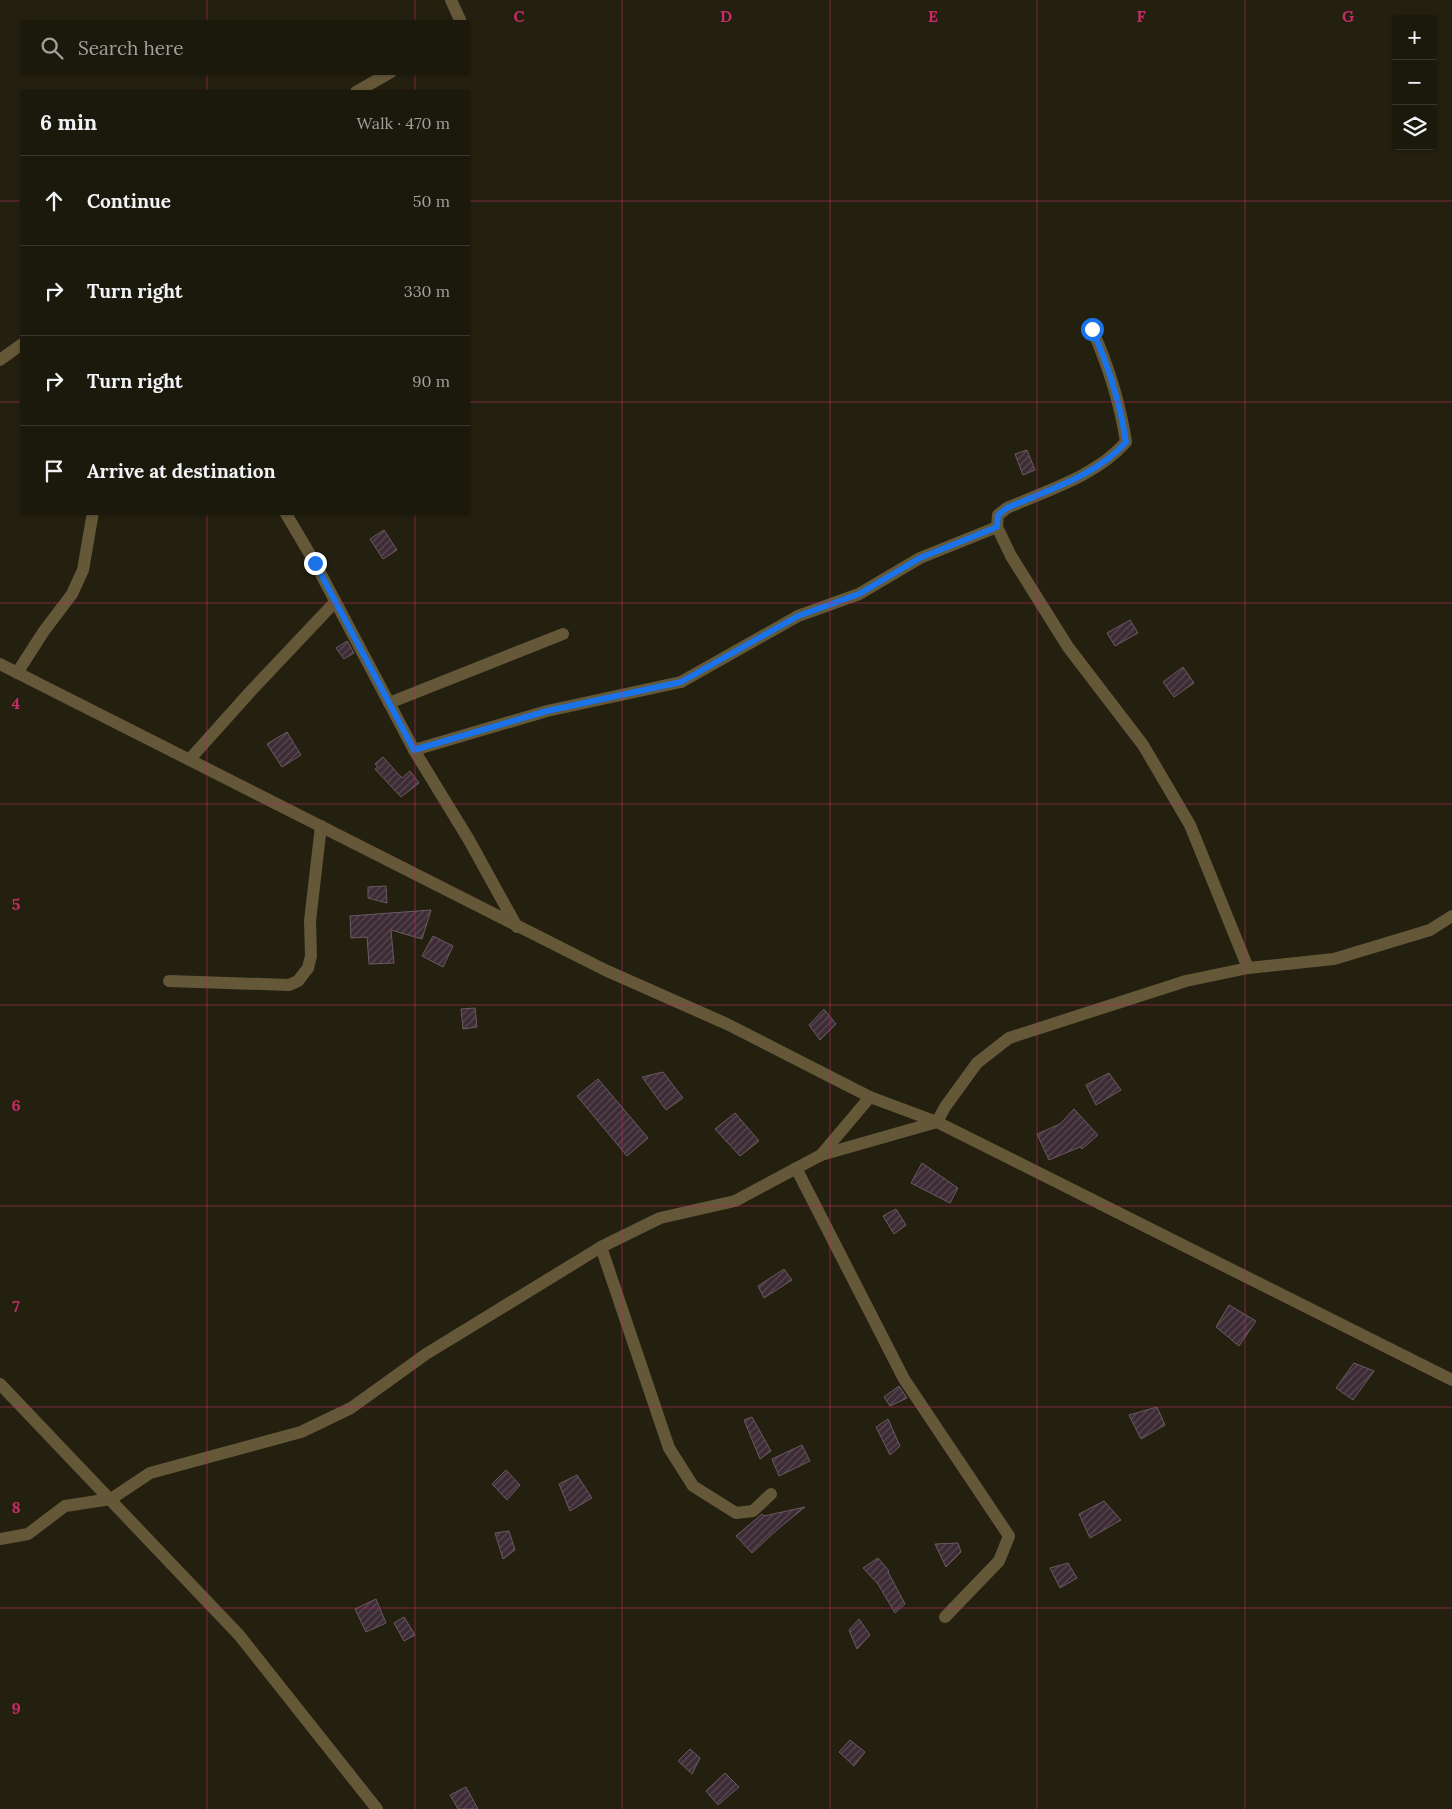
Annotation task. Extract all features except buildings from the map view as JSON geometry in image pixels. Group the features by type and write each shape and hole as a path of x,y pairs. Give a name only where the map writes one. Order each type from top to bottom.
{"street":[{"path":"451,0 459,20"},
{"path":"360,90 386,75"},
{"path":"1092,329 1105,356 1123,422 1126,442 1112,459 1074,479 1007,508 998,515 997,527 1011,556 1068,647 1143,745 1190,825 1248,968"},
{"path":"0,360 20,345"},
{"path":"17,673 44,631 72,594 83,570 92,515"},
{"path":"287,515 336,602 414,750 469,840 517,927"},
{"path":"414,750 547,711 681,682 798,616 859,594 920,558 997,527"},
{"path":"190,759 250,692 336,602"},
{"path":"389,703 563,634"},
{"path":"0,664 517,927 605,970 727,1024 870,1097 938,1122 1452,1380"},
{"path":"169,981 289,984 298,981 308,968 311,956 310,921 321,826"},
{"path":"0,1539 28,1534 65,1506 110,1499 150,1472 301,1432 351,1408 426,1354 602,1247 660,1218 735,1201 821,1155 938,1122 945,1107 977,1063 1009,1038 1186,981 1248,968 1334,959 1430,930 1452,916"},
{"path":"821,1155 870,1097"},
{"path":"796,1168 904,1379 1009,1536 999,1561 945,1617"},
{"path":"602,1247 669,1448 693,1486 736,1513 753,1511 771,1494"},
{"path":"0,1384 239,1634 378,1809"}],"route":[{"path":"315,563 414,750 547,711 681,682 798,616 859,594 920,558 997,527 998,515 1007,508 1074,479 1112,459 1126,442 1123,422 1105,356 1092,329"}]}
